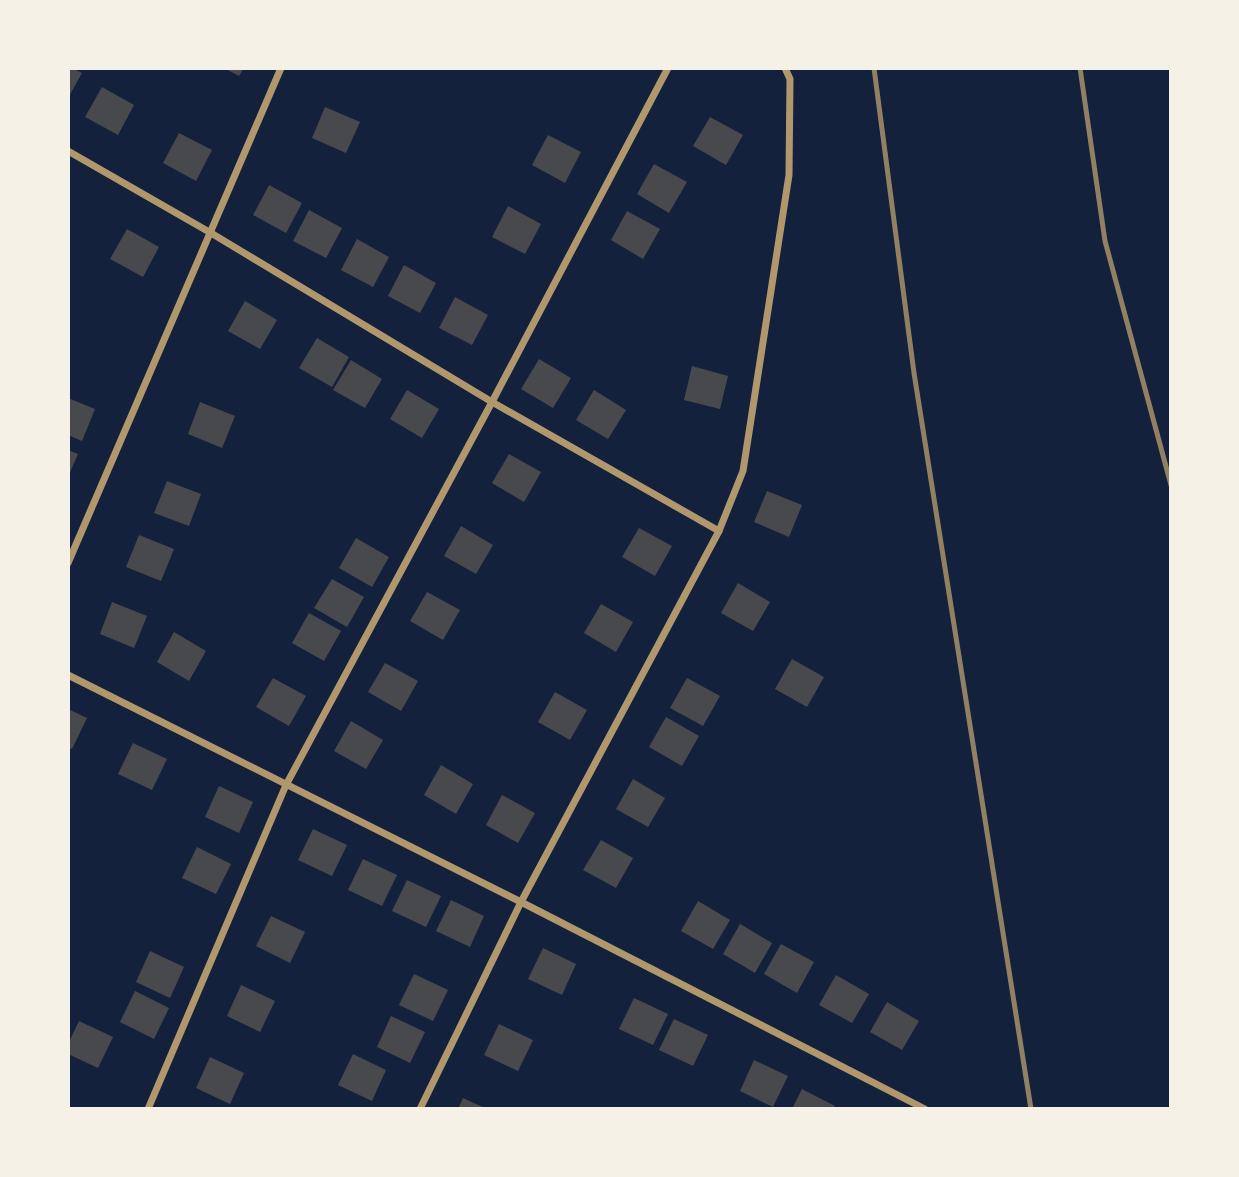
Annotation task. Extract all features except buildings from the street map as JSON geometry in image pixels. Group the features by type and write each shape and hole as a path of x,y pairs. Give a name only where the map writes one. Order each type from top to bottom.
{"street":[{"path":"68,563 281,68"},
{"path":"148,1109 286,785 668,68"},
{"path":"420,1109 521,902 719,531 743,471 789,175 790,79 785,68"},
{"path":"68,151 211,233 492,402 719,531"},
{"path":"68,675 521,902 925,1109"}],"railway":[{"path":"874,68 914,373 1031,1109"},
{"path":"1080,68 1105,241 1171,485"}]}
